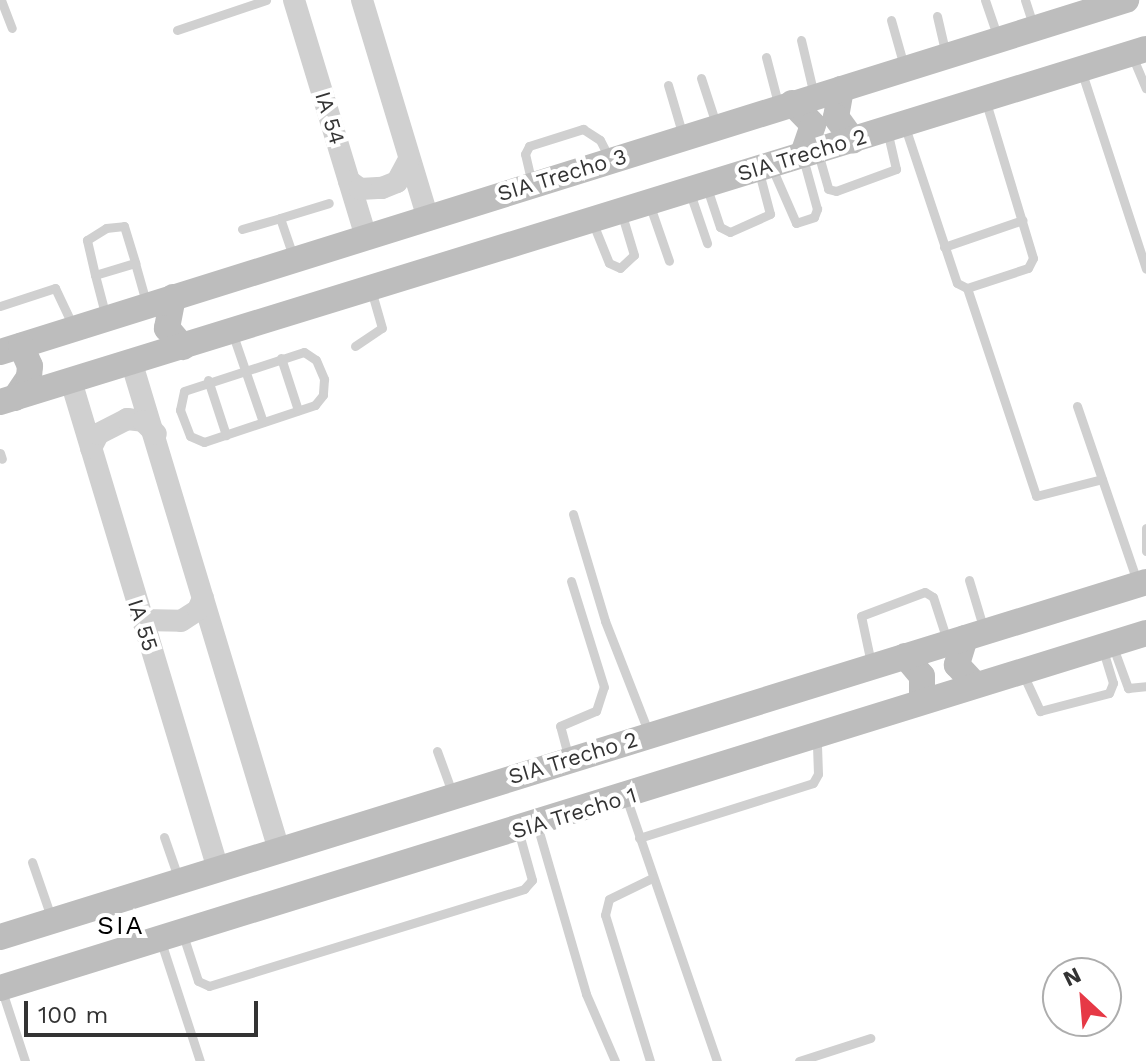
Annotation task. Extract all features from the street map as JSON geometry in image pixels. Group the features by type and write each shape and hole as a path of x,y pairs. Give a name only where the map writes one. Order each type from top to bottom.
{"main road":[{"name":"SIA Trecho 3","path":"10,349 998,40 1110,2"},
{"name":"SIA Trecho 2","path":"8,400 1139,52"},
{"path":"841,89 836,117 853,140"},
{"path":"795,103 813,125 810,152"},
{"path":"173,297 167,328 183,347"},
{"path":"8,400 29,377 30,366 10,349"},
{"name":"SIA Trecho 2","path":"1,933 180,881 1142,583"},
{"name":"SIA Trecho 1","path":"0,988 626,797 922,700 1146,633"},
{"path":"966,637 957,665 975,684"},
{"path":"905,656 922,676 922,700"}],"street":[{"name":"IA 54","path":"294,0 366,237"},
{"path":"362,0 428,218"},
{"path":"349,181 360,189 382,188 397,182 409,159"},
{"path":"132,364 156,434 279,850"},
{"name":"IA 55","path":"71,381 218,869"},
{"path":"91,448 98,434 127,419 143,421 156,434"},
{"path":"142,620 181,621 198,610 203,598"}],"lane":[{"path":"1,0 12,28"},
{"path":"177,30 266,0"},
{"path":"985,0 998,40"},
{"path":"1025,0 1035,28"},
{"path":"937,16 946,56"},
{"path":"891,20 905,69"},
{"path":"795,103 801,40"},
{"path":"1139,52 1146,88"},
{"path":"766,57 795,103"},
{"path":"1080,70 1146,269"},
{"path":"701,78 717,127"},
{"path":"668,85 684,137"},
{"path":"967,288 1032,263 1023,220 985,99"},
{"path":"810,152 828,189 836,191 896,169 895,127"},
{"path":"895,127 957,283 967,288 1036,496 1102,479"},
{"path":"532,184 525,154 529,146 592,131 610,160"},
{"path":"764,167 796,223 814,217 817,209 810,152"},
{"path":"698,188 720,227 730,232 770,214 764,167"},
{"path":"698,188 707,243"},
{"path":"242,229 329,203"},
{"path":"649,203 669,261"},
{"path":"592,221 609,263 620,268 634,255 621,212"},
{"path":"280,218 294,259"},
{"path":"944,247 1023,220"},
{"path":"106,318 87,240 98,230 124,226 147,305"},
{"path":"95,275 135,263"},
{"path":"0,306 55,288 74,328"},
{"path":"355,346 382,328 372,289"},
{"path":"232,332 263,422"},
{"path":"310,353 322,372 323,395 298,410 226,435 197,441 180,410 184,391 208,380 281,358 310,353"},
{"path":"281,358 298,410"},
{"path":"208,380 226,435"},
{"path":"1077,406 1142,583"},
{"path":"573,514 605,621 649,734"},
{"path":"1146,528 1146,551"},
{"path":"966,637 969,580"},
{"path":"569,759 560,726 596,711 604,687 571,581"},
{"path":"872,666 861,616 925,592 933,597 966,637"},
{"path":"1022,671 1040,711 1109,693 1113,683 1107,645"},
{"path":"1107,645 1128,688 1146,686"},
{"path":"639,838 813,783 818,774 816,735"},
{"path":"437,751 453,795"},
{"path":"626,797 717,1061"},
{"path":"171,936 198,981 209,986 524,889 532,880 528,827"},
{"path":"528,827 586,994 615,1061"},
{"path":"164,837 180,881"},
{"path":"32,862 52,920"},
{"path":"650,1061 605,915 609,899 652,878"},
{"path":"171,936 200,1061"},
{"path":"0,988 25,1061"},
{"path":"799,1061 870,1038"}],"district":[{"name":"SIA","path":"121,926"}]}
